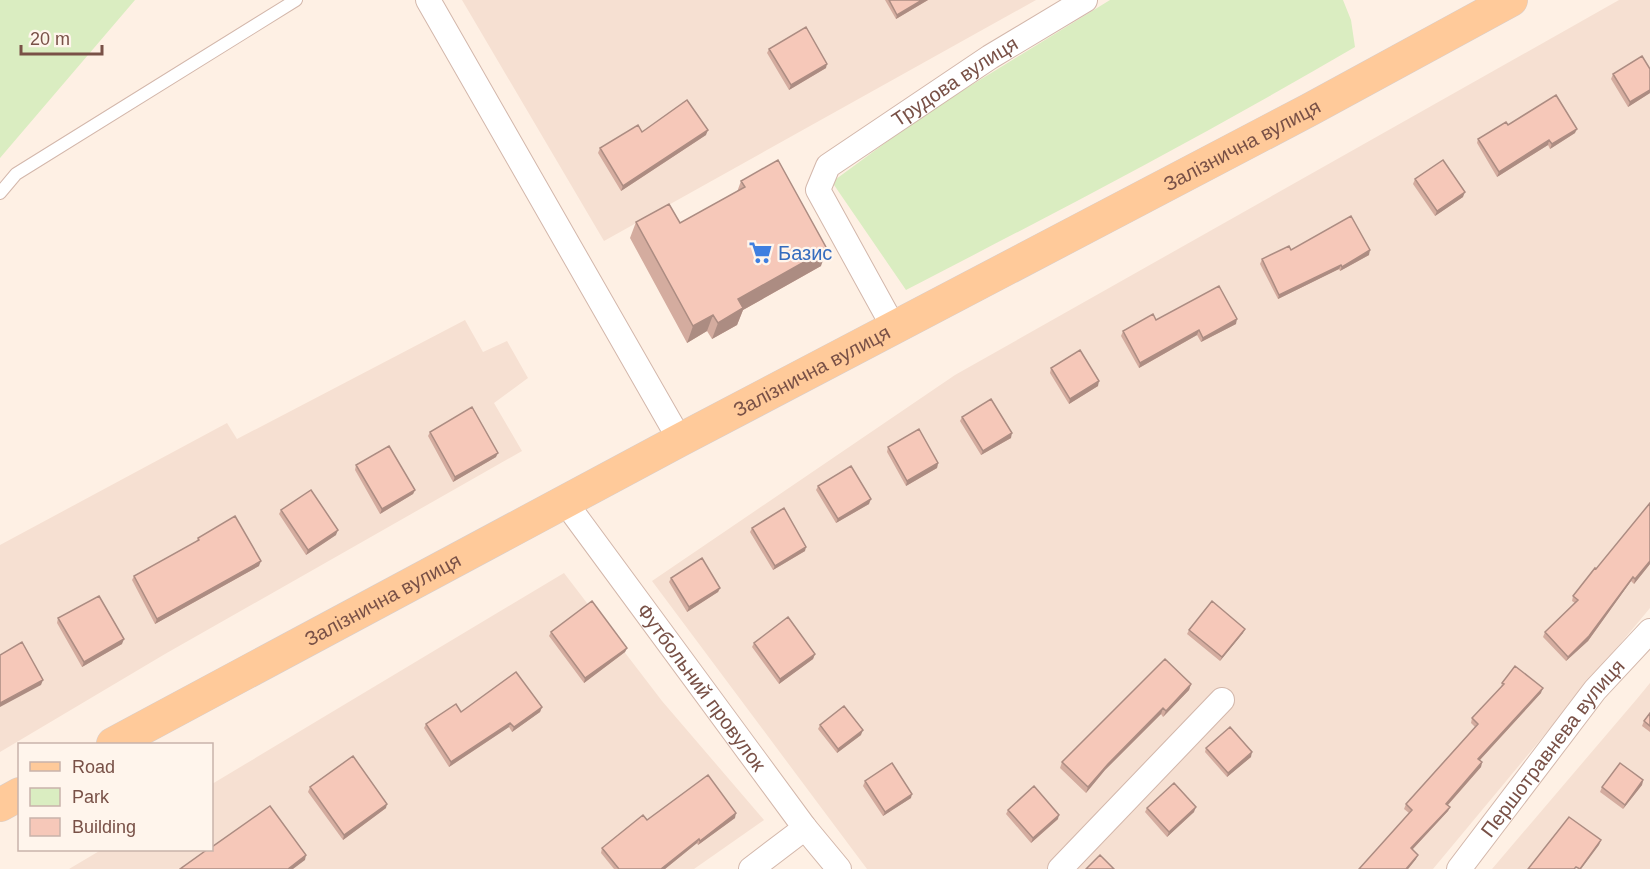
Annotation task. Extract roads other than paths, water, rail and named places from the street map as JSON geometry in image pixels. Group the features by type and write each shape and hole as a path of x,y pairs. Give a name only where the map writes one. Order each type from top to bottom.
{"main road":[{"name":"Залізнична вулиця","path":"114,743 680,440 1299,115 1511,0"},
{"path":"0,805 18,795"}],"street":[{"path":"428,0 680,440"},
{"name":"Трудова вулиця","path":"894,328 818,190 828,166 990,57 1084,0"},
{"name":"Футбольний провулок","path":"565,502 805,828 839,869"},
{"name":"Першотравнева вулиця","path":"1459,869 1595,690 1650,631"},
{"path":"1060,869 1222,700"},
{"path":"751,869 805,828"}],"lane":[{"path":"0,193 16,174 296,0"}],"place":[{"name":"Базис","path":"760,253"}]}
